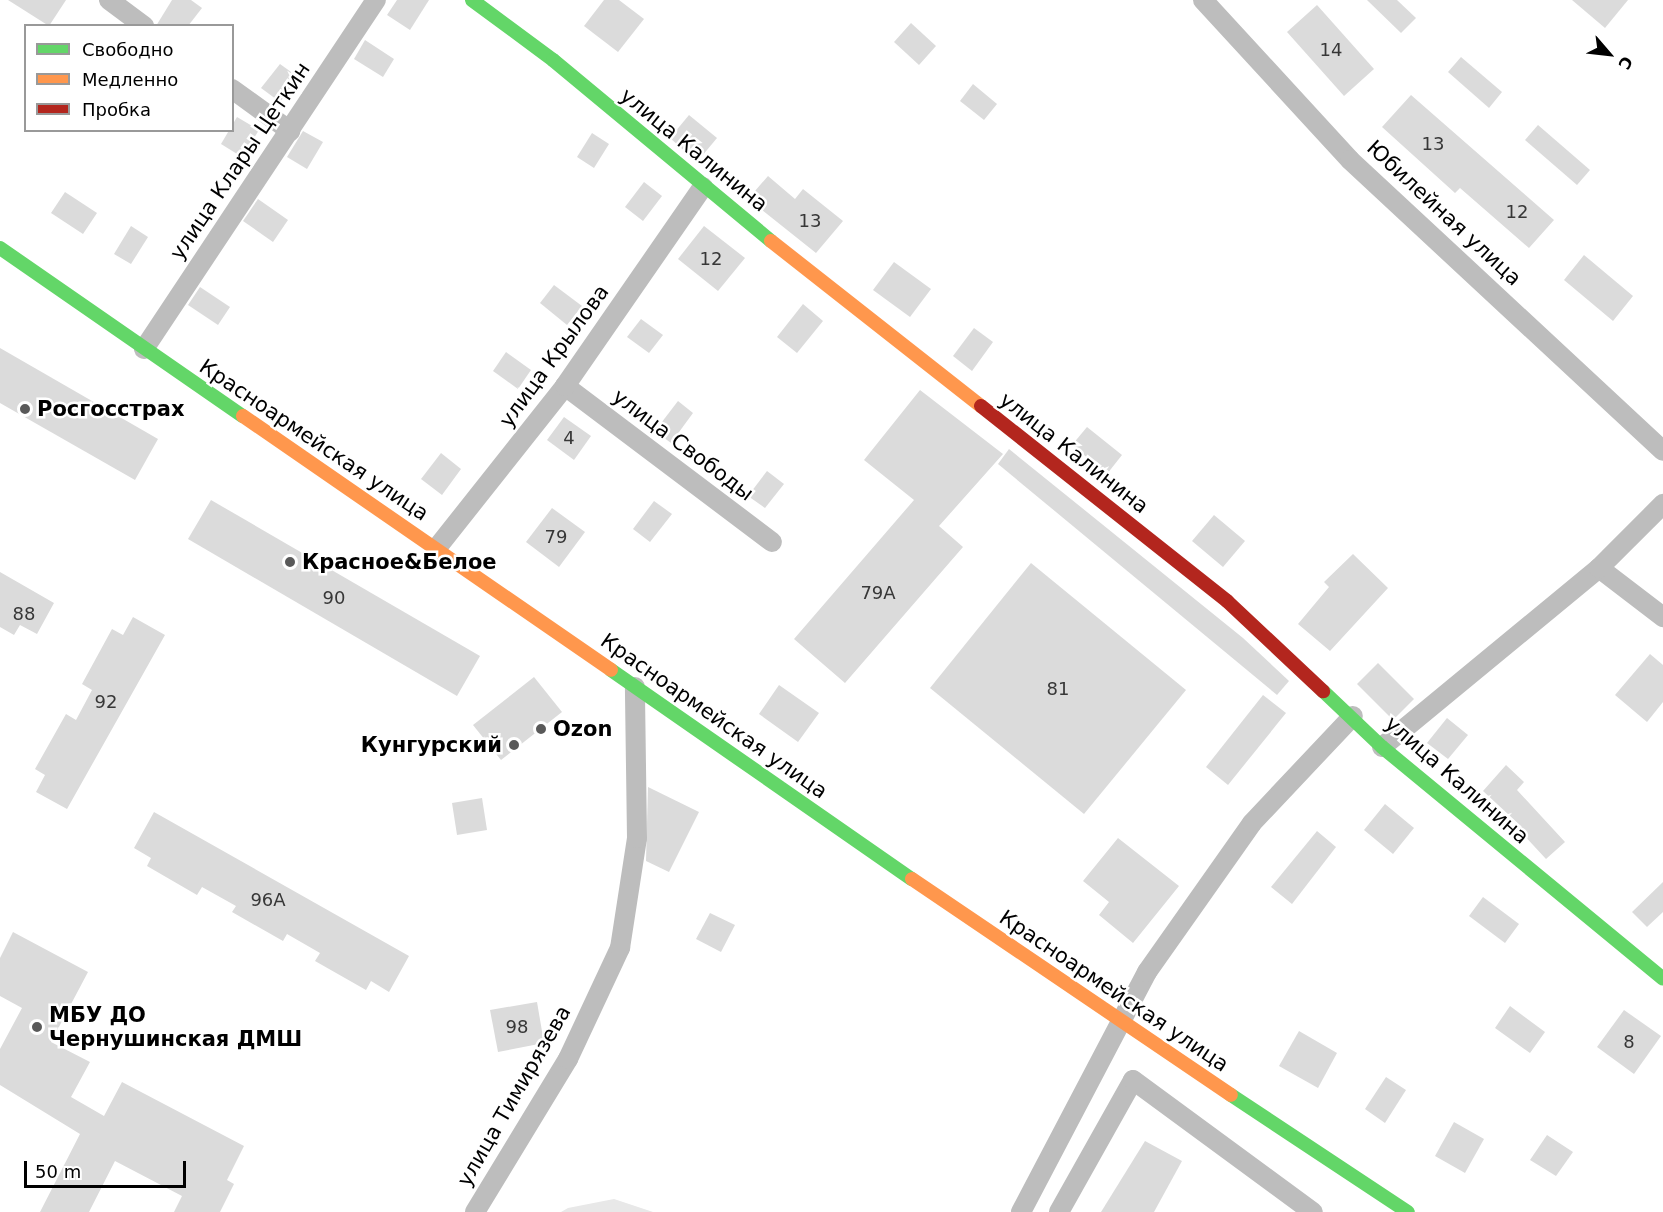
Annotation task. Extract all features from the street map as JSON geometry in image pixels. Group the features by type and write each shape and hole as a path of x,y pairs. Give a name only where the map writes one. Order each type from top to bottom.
{"street":[{"path":"109,0 141,24"},
{"name":"улица Клары Цеткин","path":"144,349 376,0"},
{"name":"улица Калинина","path":"471,0 553,60 703,187 1227,600 1353,716 1382,747 1663,979"},
{"name":"Юбилейная улица","path":"1203,0 1350,160 1663,451"},
{"path":"234,90 290,131"},
{"name":"улица Крылова","path":"436,549 565,386 703,187"},
{"name":"Красноармейская улица","path":"0,248 1123,1024 1408,1212"},
{"name":"улица Свободы","path":"565,386 772,542"},
{"path":"1382,747 1599,568 1663,504"},
{"path":"1599,568 1663,617"},
{"name":"улица Тимирязева","path":"475,1212 568,1059 620,948 637,838 635,687"},
{"path":"1021,1212 1123,1024 1147,972 1252,824 1353,716"},
{"path":"1059,1212 1133,1080 1313,1212"}],"shaded area":[{"path":"614,1199 653,1212 561,1212 568,1208"}],"building":[{"path":"8,0 66,0 50,24 46,24"},
{"path":"172,0 191,0 202,8 190,24 157,24"},
{"path":"397,0 429,0 410,30 387,15"},
{"path":"604,0 619,0 644,19 618,52 584,26"},
{"path":"1367,0 1397,0 1416,18 1401,33"},
{"path":"1572,0 1628,0 1605,28"},
{"path":"1317,5 1374,69 1344,96 1287,32"},
{"path":"911,23 936,46 919,65 894,42"},
{"path":"365,40 394,59 383,77 354,59"},
{"path":"1461,57 1502,92 1489,108 1448,72"},
{"path":"280,64 298,77 280,102 261,88"},
{"path":"973,84 997,104 984,120 960,101"},
{"path":"1411,95 1554,220 1529,248 1460,188 1455,193 1382,127"},
{"path":"689,115 717,138 697,162 670,138"},
{"path":"237,117 259,130 242,157 221,144 228,132 234,132 234,122"},
{"path":"1538,125 1590,170 1577,185 1525,140"},
{"path":"303,131 323,142 307,169 287,157"},
{"path":"592,133 609,144 594,168 577,157"},
{"path":"768,176 795,199 803,189 843,221 816,253 748,199"},
{"path":"644,182 662,196 643,221 625,207"},
{"path":"65,192 97,213 83,234 51,213"},
{"path":"258,199 288,220 273,242 243,221"},
{"path":"131,226 148,237 131,264 114,254"},
{"path":"704,226 745,258 718,291 678,259"},
{"path":"1584,255 1633,296 1613,321 1564,280"},
{"path":"894,262 931,289 910,317 873,290"},
{"path":"554,285 582,306 567,325 540,303"},
{"path":"200,287 230,307 218,325 188,305"},
{"path":"803,304 823,321 797,353 777,337"},
{"path":"641,319 663,335 649,353 627,337"},
{"path":"974,328 993,342 972,371 953,356"},
{"path":"0,348 158,439 135,480 0,403"},
{"path":"506,352 531,370 518,389 493,371"},
{"path":"920,390 1003,454 939,526 963,547 845,683 794,639 914,500 864,460"},
{"path":"678,401 693,413 671,443 655,431"},
{"path":"564,417 591,436 574,460 547,440"},
{"path":"1087,427 1122,455 1107,474 1072,445"},
{"path":"1009,449 1243,638 1289,681 1277,695 998,464"},
{"path":"441,453 461,469 442,495 421,479"},
{"path":"767,471 784,484 765,508 748,496"},
{"path":"211,500 480,656 457,696 188,539"},
{"path":"654,501 672,514 650,542 633,529"},
{"path":"552,508 585,532 559,567 526,542"},
{"path":"1214,515 1245,541 1223,567 1192,541"},
{"path":"1353,554 1388,588 1330,651 1298,624 1329,587 1324,582"},
{"path":"1031,563 1186,690 1084,814 930,688"},
{"path":"0,572 54,603 37,634 20,625 14,635 0,627"},
{"path":"133,617 165,635 67,809 36,792 45,775 35,769 66,714 76,720 92,690 82,684 112,629 123,635"},
{"path":"1650,654 1663,665 1663,702 1647,722 1615,695"},
{"path":"1378,663 1414,699 1393,720 1357,684"},
{"path":"534,677 562,712 501,760 473,725"},
{"path":"779,685 819,713 798,742 759,714"},
{"path":"1263,695 1286,713 1228,785 1206,767"},
{"path":"1447,718 1468,735 1448,759 1427,743"},
{"path":"1506,765 1524,782 1517,790 1565,842 1546,859 1519,830 1522,827 1483,791"},
{"path":"648,787 699,812 669,872 646,861"},
{"path":"482,798 487,830 457,835 452,803"},
{"path":"1385,804 1414,828 1393,854 1364,830"},
{"path":"154,812 409,956 389,992 371,981 366,990 315,961 320,953 287,934 283,941 232,912 236,906 202,887 197,895 147,866 151,858 134,848"},
{"path":"1317,831 1336,847 1292,904 1271,887"},
{"path":"1118,838 1179,886 1133,943 1099,915 1109,902 1083,881"},
{"path":"1663,882 1663,912 1647,927 1632,912"},
{"path":"1483,897 1519,924 1505,943 1469,916"},
{"path":"710,913 735,925 721,952 696,939"},
{"path":"13,932 88,972 51,1042 90,1062 71,1097 104,1116 122,1082 244,1146 227,1180 234,1184 220,1212 174,1212 182,1196 115,1161 89,1212 40,1212 80,1134 0,1085 0,1049 22,1008 0,996 0,958"},
{"path":"537,1002 544,1043 498,1052 490,1010"},
{"path":"1510,1006 1545,1032 1530,1053 1495,1028"},
{"path":"1624,1010 1661,1036 1634,1074 1597,1047"},
{"path":"1299,1031 1337,1053 1318,1088 1279,1066"},
{"path":"1386,1077 1406,1090 1385,1123 1365,1109"},
{"path":"1454,1122 1484,1139 1465,1173 1435,1156"},
{"path":"1547,1135 1573,1152 1556,1176 1530,1160"},
{"path":"1145,1141 1182,1161 1154,1212 1101,1212"}],"traffic: fast":[{"path":"472,0 553,60 771,241"},
{"path":"0,248 243,416"},
{"path":"611,670 912,879"},
{"path":"1323,691 1382,747 1663,979"},
{"path":"1231,1095 1408,1212"}],"traffic: slow":[{"path":"771,241 981,406"},
{"path":"243,416 611,670"},
{"path":"912,879 1231,1095"}],"traffic: jam":[{"path":"981,406 1227,601 1323,691"}],"place":[{"name":"Росгосстрах","path":"25,409"},
{"name":"Красное&Белое","path":"290,562"},
{"name":"Ozon","path":"541,729"},
{"name":"Кунгурский","path":"514,745"},
{"name":"МБУ ДО Чернушинская ДМШ","path":"37,1027"}]}
